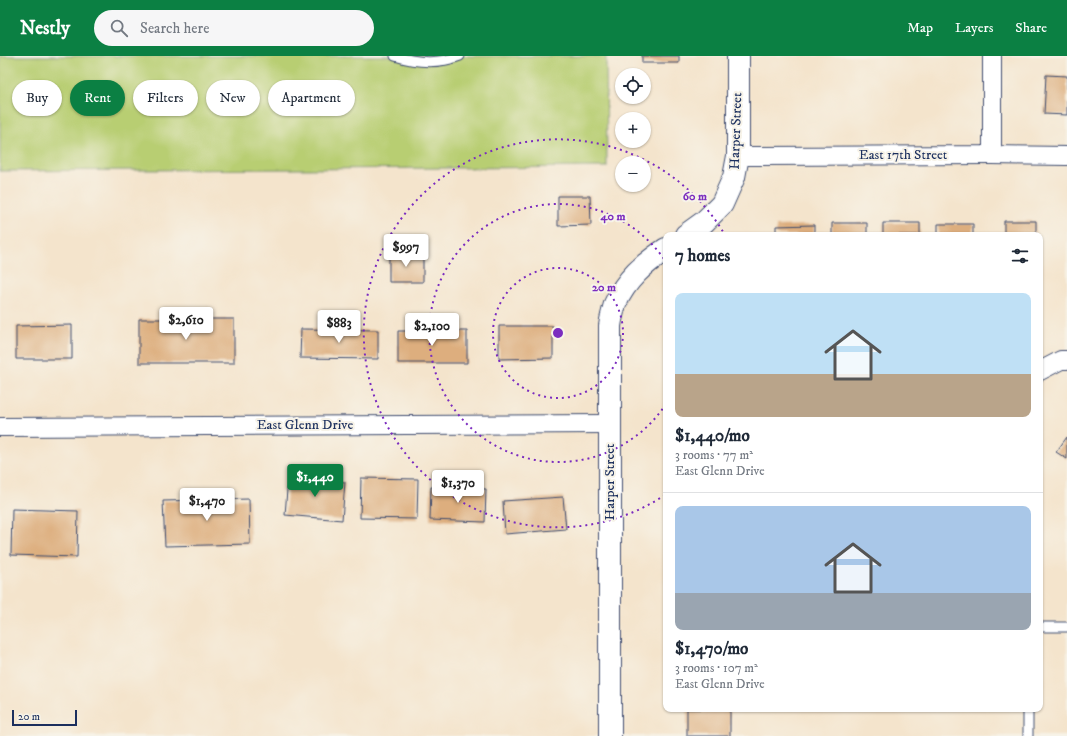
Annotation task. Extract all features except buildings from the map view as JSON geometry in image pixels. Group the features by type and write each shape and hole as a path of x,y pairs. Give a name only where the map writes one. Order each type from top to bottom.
{"street":[{"name":"Harper Street","path":"690,232 704,222 722,204 734,177 738,156 738,56"},
{"path":"992,56 992,155"},
{"name":"East 17th Street","path":"738,156 1067,156"},
{"name":"Harper Street","path":"610,736 610,326 615,305 627,283 643,265 663,251"},
{"path":"1043,369 1061,360 1067,360"},
{"name":"East Glenn Drive","path":"0,427 610,424"}],"lane":[{"path":"395,56 414,61 434,62 460,56"},
{"path":"1043,627 1067,627"},
{"path":"1028,712 1028,736"}],"green space":[{"path":"0,56 606,56 607,167 0,171"}]}
